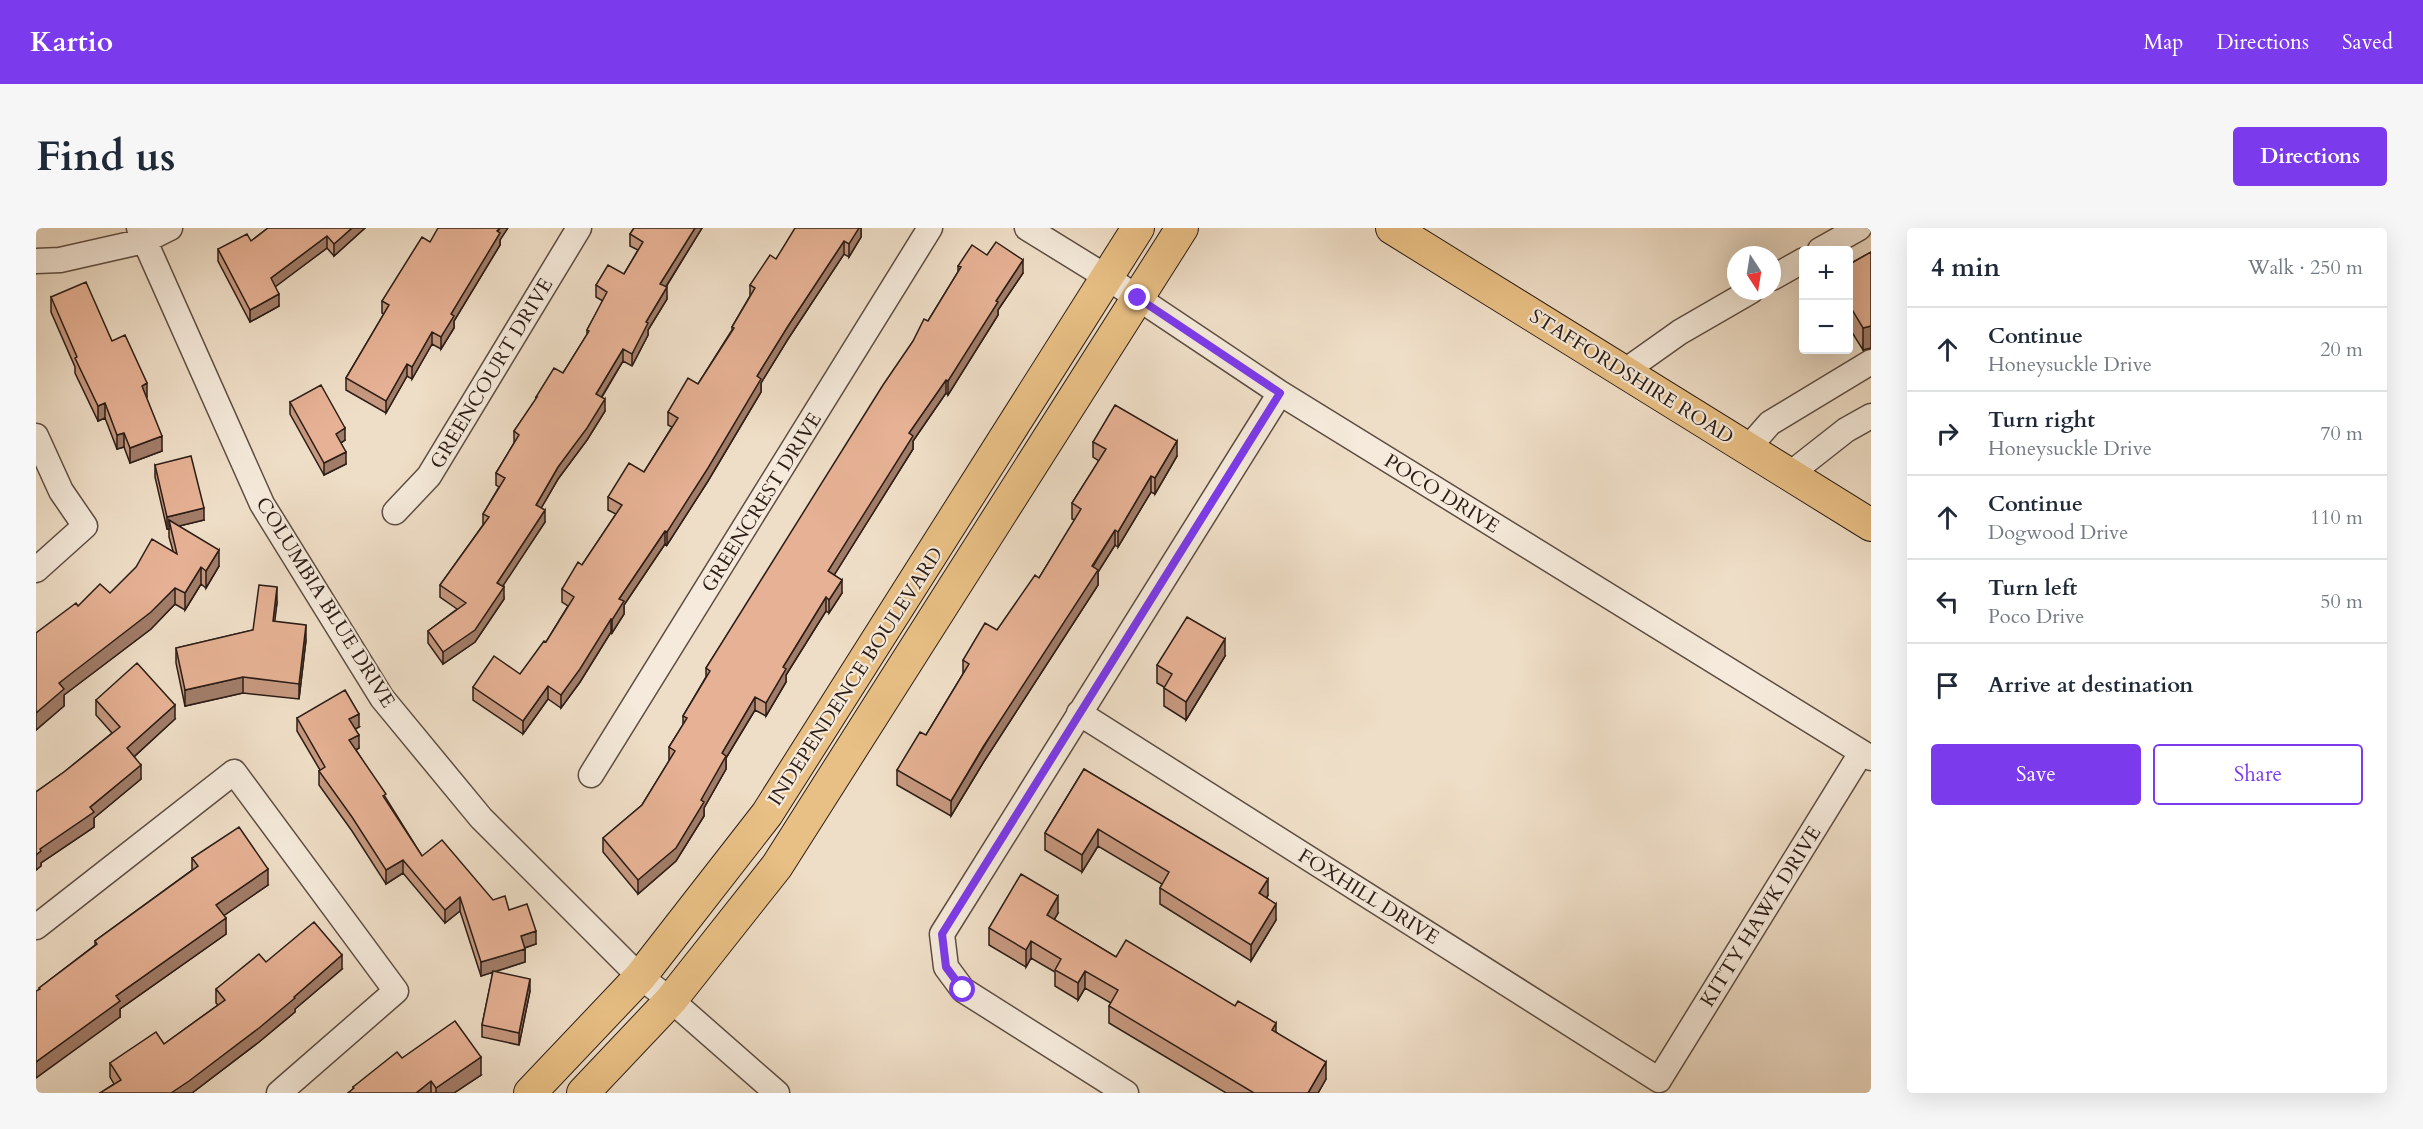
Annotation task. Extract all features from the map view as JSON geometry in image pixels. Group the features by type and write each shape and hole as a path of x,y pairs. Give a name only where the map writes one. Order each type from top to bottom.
{"main road":[{"name":"INDEPENDENCE BOULEVARD","path":"530,1093 640,977 767,814 1138,228"},
{"name":"INDEPENDENCE BOULEVARD","path":"583,1093 671,1000 777,866 1182,228"},
{"name":"STAFFORDSHIRE ROAD","path":"1392,228 1871,525"},
{"path":"886,628 917,648"}],"street":[{"path":"36,261 60,260 170,228"},
{"name":"GREENCOURT DRIVE","path":"395,512 429,476 579,228"},
{"name":"GREENCREST DRIVE","path":"591,775 930,228"},
{"name":"POCO DRIVE","path":"1027,228 1108,278 1280,393 1866,755"},
{"path":"1827,246 1858,228"},
{"name":"COLUMBIA BLUE DRIVE","path":"141,235 262,504 382,698 481,818 640,977 671,1000 777,1093"},
{"path":"1781,273 1799,262"},
{"path":"1625,371 1680,332 1735,300"},
{"path":"1748,448 1770,423 1871,362"},
{"path":"1126,1093 963,990 946,967 942,934 1280,393"},
{"path":"1790,474 1846,430 1871,416"},
{"path":"36,436 61,491 85,526 36,570"},
{"name":"FOXHILL DRIVE","path":"1079,713 1659,1080"},
{"name":"KITTY HAWK DRIVE","path":"1659,1080 1866,755"},
{"path":"36,927 234,772 396,991 279,1093"}],"building":[{"path":"268,228 352,228 334,244 327,236 271,278 279,294 250,310 218,249 247,234 251,241"},
{"path":"438,228 500,228 497,231 500,233 451,314 454,316 441,337 432,332 412,367 407,364 386,401 346,378 389,305 382,301 422,237 430,242"},
{"path":"634,228 695,228 660,284 667,287 646,322 648,323 632,354 623,349 596,394 605,399 558,467 536,505 545,510 497,583 504,587 475,630 443,652 428,631 466,603 440,585 489,517 483,514 505,478 496,473 519,435 514,431 554,368 563,373 589,331 587,330 607,292 596,285 608,265 624,274 643,242 630,234"},
{"path":"795,228 859,228 849,244 844,241 788,326 757,376 761,379 708,468 667,532 665,531 619,599 624,601 580,669 561,695 548,686 523,721 473,687 494,656 520,674 544,641 546,642 574,597 562,589 578,562 582,565 622,505 608,497 629,463 644,472 678,418 668,412 688,378 698,384 734,328 732,327 755,288 750,285 770,255 776,259"},
{"path":"996,242 1023,260 948,381 946,380 909,433 913,436 828,571 842,580 829,600 826,597 783,667 786,669 766,703 755,697 722,753 726,756 701,800 704,802 676,848 638,880 603,838 642,805 675,751 669,747 687,718 683,716 710,671 706,668 883,385 913,341 924,319 928,321 961,267 958,266 972,245 987,255"},
{"path":"1871,252 1871,326 1863,328 1853,311 1853,262"},
{"path":"86,282 112,341 125,335 147,383 142,386 162,436 130,448 124,433 117,435 105,403 98,406 75,358 77,357 51,297"},
{"path":"321,385 345,428 336,434 346,452 324,463 290,402"},
{"path":"1115,405 1177,441 1155,478 1151,476 1118,532 1115,530 1092,566 1098,570 983,747 951,801 897,770 920,732 926,735 969,664 963,660 985,623 997,630 1035,575 1039,578 1081,509 1072,503 1106,449 1093,442"},
{"path":"191,456 204,508 167,517 155,465"},
{"path":"169,520 219,550 206,571 201,567 185,593 175,588 151,612 59,683 64,689 36,713 36,633 76,603 78,606 100,584 110,593 136,567 152,539 177,554"},
{"path":"259,585 277,587 273,621 306,625 299,684 243,677 185,690 176,648 253,630"},
{"path":"1187,617 1225,639 1186,702 1164,688 1172,674 1157,665"},
{"path":"137,663 175,705 127,748 141,765 90,807 94,812 40,849 41,851 36,855 36,792 120,727 96,700"},
{"path":"345,690 359,714 349,719 359,735 349,740 386,794 383,796 422,856 442,840 493,900 505,896 509,910 527,904 536,931 521,936 525,949 481,962 460,897 445,910 403,860 386,870 319,771 325,767 297,718"},
{"path":"1084,769 1268,879 1259,893 1276,904 1251,945 1160,888 1169,872 1098,829 1082,855 1045,833"},
{"path":"239,827 268,869 216,905 226,918 116,996 120,1001 36,1062 36,991 97,944 95,941 198,866 192,858"},
{"path":"1021,874 1058,896 1047,915 1116,957 1126,940 1235,1006 1238,1001 1276,1023 1272,1030 1326,1062 1308,1093 1254,1093 1109,1006 1118,990 1085,971 1078,983 1055,970 1061,959 1031,941 1026,950 989,928"},
{"path":"314,922 342,955 259,1028 171,1093 100,1093 121,1080 110,1063 156,1032 164,1044 225,1000 216,989 259,954 266,962"},
{"path":"493,971 530,979 519,1033 482,1025"},
{"path":"455,1021 481,1057 436,1088 431,1081 416,1093 348,1093 397,1052 402,1058"}],"route":[{"path":"963,990 946,967 942,934 1280,393 1138,298"}]}
